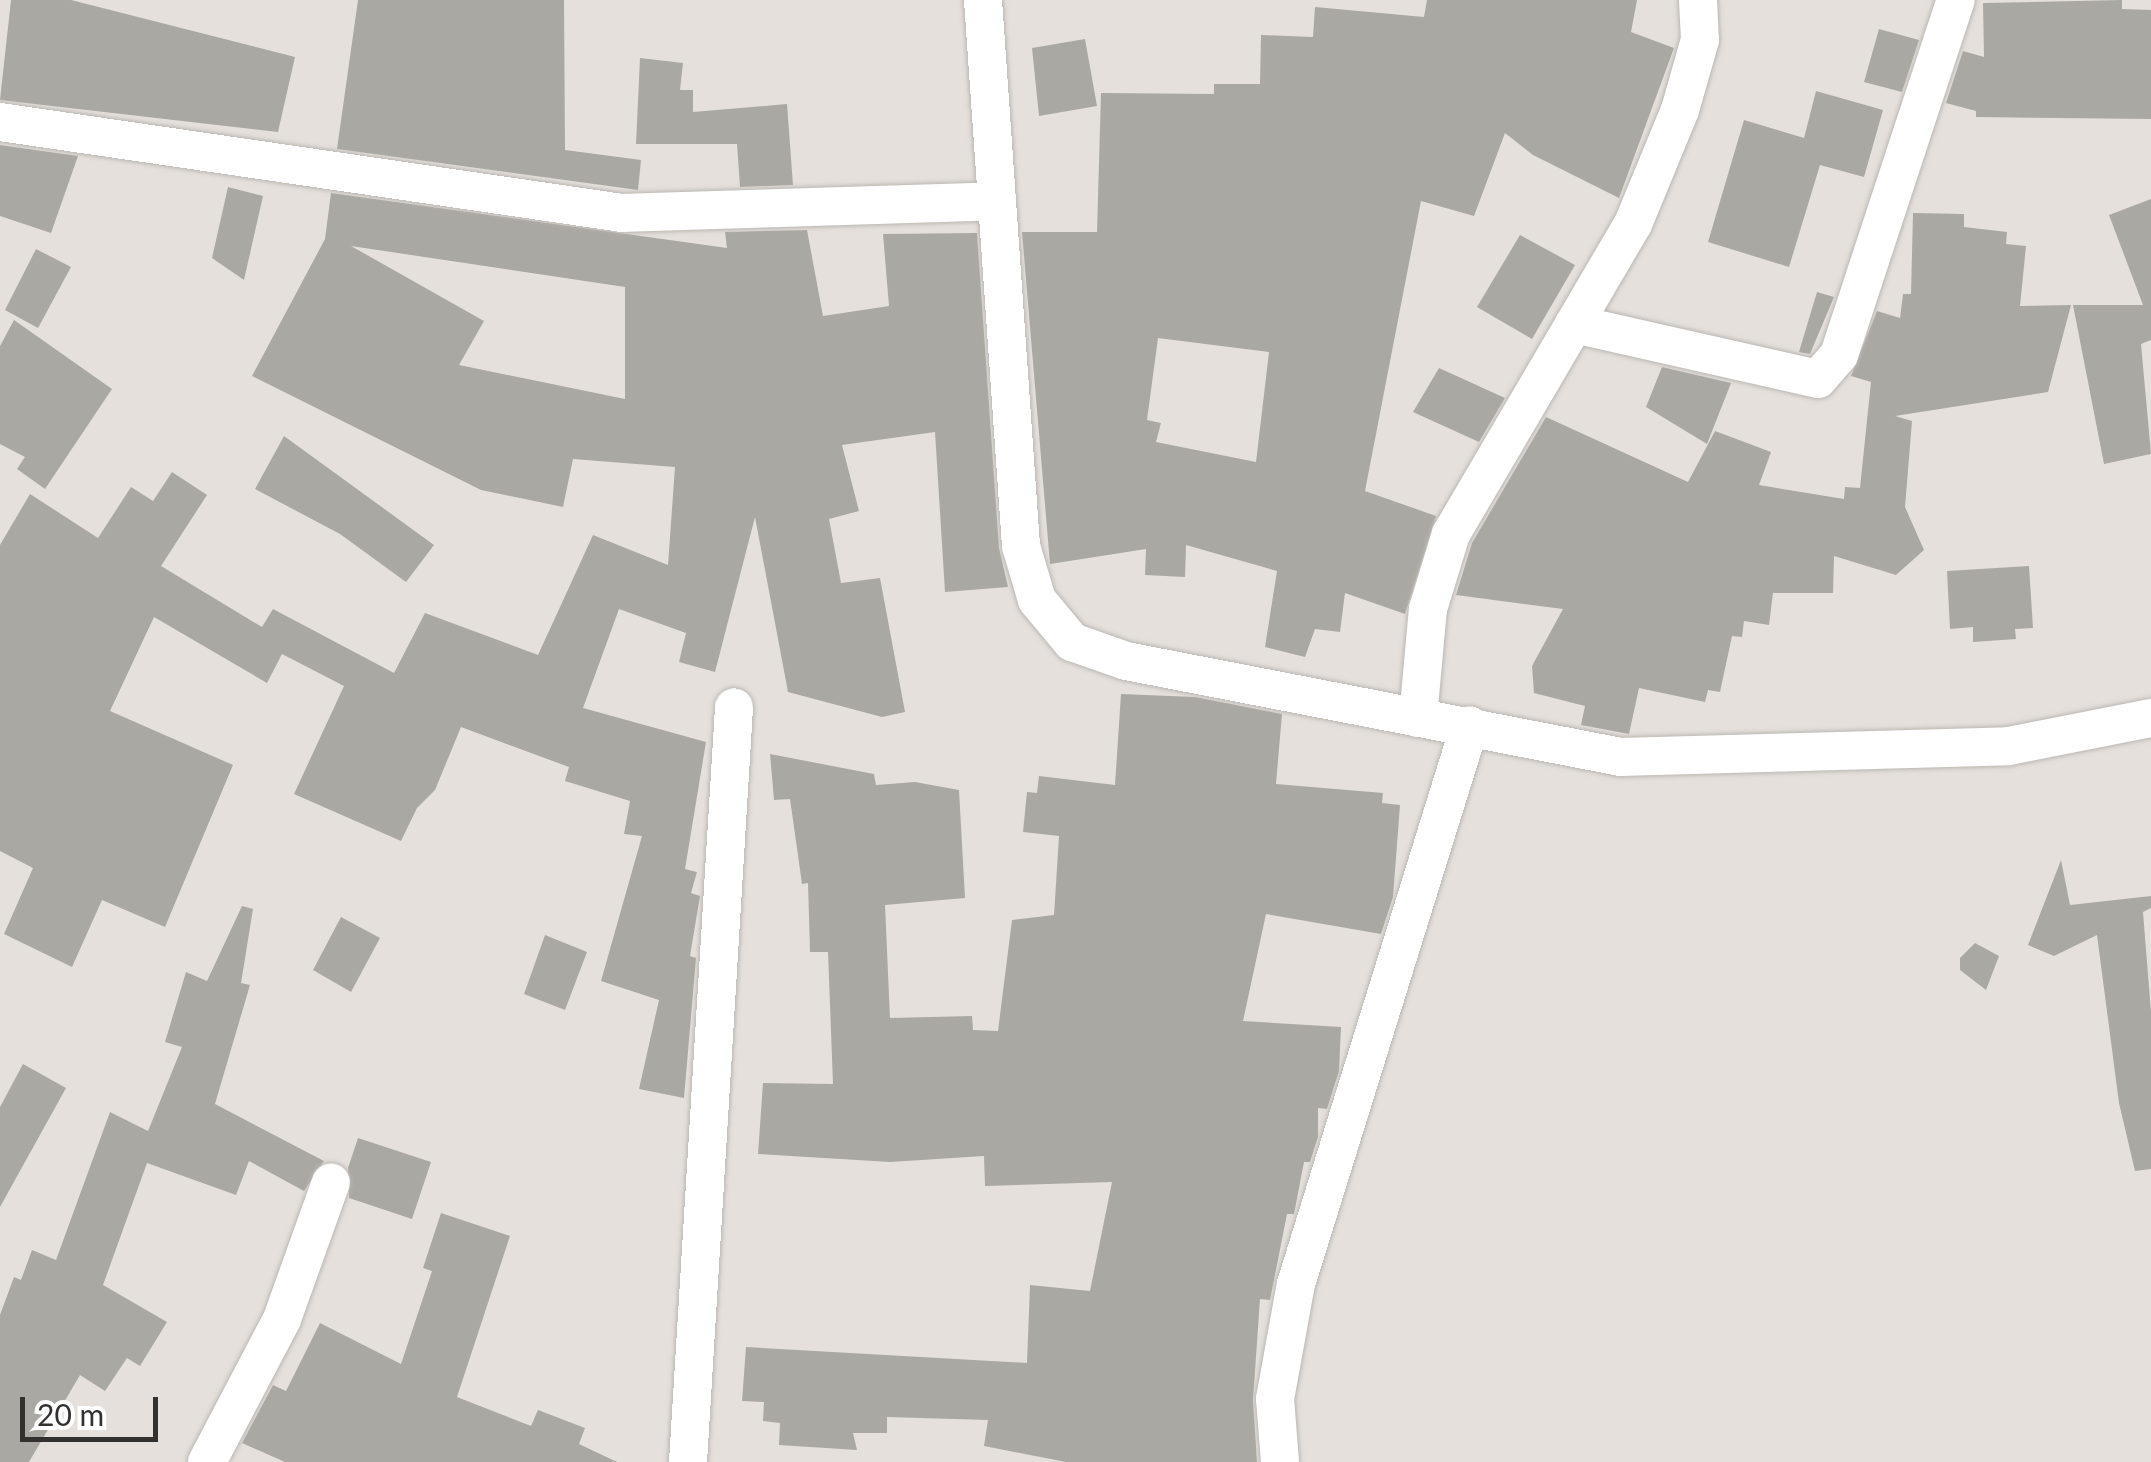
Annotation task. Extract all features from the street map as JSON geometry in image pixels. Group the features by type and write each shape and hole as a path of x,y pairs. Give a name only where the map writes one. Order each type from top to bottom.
{"street":[{"path":"984,0 994,201 1021,546 1052,624 1096,654 1621,756 2009,746 2151,718"},
{"path":"1418,718 1428,609 1451,534 1633,224 1664,154 1700,40 1698,0"},
{"path":"1574,324 1818,379 1839,355 1956,0"},
{"path":"0,122 622,213 994,201"},
{"path":"688,1462 734,707"},
{"path":"1280,1462 1275,1399 1296,1284 1470,725"},
{"path":"208,1462 282,1319 331,1182"}],"building":[{"path":"11,0 71,0 295,57 278,132 0,100"},
{"path":"358,0 564,0 565,150 641,160 638,190 337,149"},
{"path":"1427,0 1637,0 1631,32 1674,48 1619,198 1533,155 1505,133 1474,216 1421,201 1365,491 1436,516 1405,614 1345,593 1340,632 1315,629 1305,657 1265,647 1277,571 1186,545 1185,577 1145,575 1146,549 1050,564 1022,232 1097,232 1101,93 1214,94 1214,84 1260,84 1261,35 1313,37 1315,7 1424,17","holes":["1158,338 1269,352 1256,462 1156,442 1161,423 1147,420"]},
{"path":"2122,0 2122,9 2151,10 2151,119 1976,117 1976,111 1946,103 1963,51 1984,57 1983,3"},
{"path":"1879,29 1919,40 1902,92 1864,82"},
{"path":"1085,39 1097,106 1039,116 1032,48"},
{"path":"640,58 683,63 680,90 693,90 693,112 787,104 793,185 740,187 737,144 636,144"},
{"path":"1816,91 1883,110 1864,177 1820,165 1789,267 1708,242 1744,120 1804,138"},
{"path":"0,145 78,156 51,233 0,216"},
{"path":"228,187 263,196 244,280 212,258"},
{"path":"331,193 727,248 725,232 807,230 823,316 889,306 883,234 977,233 999,548 1008,587 945,592 935,432 842,445 859,511 829,519 841,583 880,578 905,712 882,717 788,692 755,517 715,672 679,662 686,633 619,609 583,708 706,742 685,869 697,872 691,893 700,896 690,956 696,958 684,1098 639,1089 659,1000 601,981 642,836 624,834 630,801 565,781 569,767 461,727 435,790 417,808 401,841 294,794 344,686 282,654 267,683 154,617 110,711 233,765 165,927 102,900 72,967 4,934 33,868 0,851 0,545 30,494 98,538 131,487 153,501 172,472 207,495 161,566 262,627 273,609 394,673 425,613 538,655 593,535 668,565 675,467 573,459 563,507 481,490 252,376 325,239","holes":["351,246 625,287 625,399 459,365 484,321"]},
{"path":"2151,199 2151,340 2141,344 2151,454 2104,464 2073,305 2143,305 2109,215"},
{"path":"1913,213 1964,214 1964,227 2007,232 2006,244 2026,246 2020,306 2071,305 2048,392 1895,416 1912,421 1905,507 1924,550 1896,575 1834,556 1833,593 1773,593 1769,625 1744,621 1742,637 1732,636 1720,692 1708,690 1705,702 1639,688 1629,734 1581,725 1585,706 1534,693 1532,666 1563,609 1456,595 1472,543 1546,417 1688,482 1715,431 1771,452 1759,485 1844,499 1845,487 1860,488 1871,382 1851,376 1877,311 1900,318 1903,294 1911,294"},
{"path":"1520,235 1575,265 1532,339 1477,307"},
{"path":"36,249 71,267 38,328 5,310"},
{"path":"1817,292 1834,297 1810,354 1799,352"},
{"path":"14,320 112,389 45,489 17,469 25,457 0,444 0,346"},
{"path":"1662,367 1731,383 1707,444 1646,407"},
{"path":"1439,368 1505,398 1479,442 1413,412"},
{"path":"284,436 434,545 406,582 340,534 255,489"},
{"path":"2029,566 2033,628 2015,629 2016,639 1973,642 1973,627 1950,629 1947,571"},
{"path":"1121,694 1195,697 1282,714 1276,784 1383,793 1382,803 1400,805 1393,897 1381,934 1266,914 1243,1021 1341,1027 1339,1071 1327,1109 1318,1108 1318,1137 1310,1162 1304,1162 1294,1214 1287,1214 1270,1300 1260,1299 1253,1400 1257,1462 1066,1462 984,1446 988,1420 887,1417 887,1433 853,1433 857,1450 779,1445 780,1423 763,1421 764,1402 742,1401 746,1347 1027,1363 1030,1285 1090,1291 1112,1182 985,1186 984,1156 890,1162 758,1154 763,1083 833,1084 828,952 810,952 808,883 802,884 790,799 774,800 770,754 874,774 876,785 915,782 959,790 965,898 885,905 890,1018 972,1016 973,1030 998,1031 1012,920 1054,915 1059,836 1023,832 1027,792 1037,793 1039,776 1115,785"},
{"path":"2061,860 2070,905 2151,896 2151,908 2143,912 2151,1012 2151,1169 2135,1171 2119,1103 2097,935 2054,956 2028,945"},
{"path":"242,906 253,909 241,983 250,985 215,1104 324,1161 304,1191 249,1161 236,1195 147,1163 103,1285 167,1322 140,1366 127,1358 105,1391 80,1375 29,1462 0,1462 0,1315 14,1277 21,1280 32,1250 56,1260 110,1112 148,1131 182,1047 165,1042 186,972 207,981"},
{"path":"341,917 380,938 351,992 313,970"},
{"path":"545,935 587,952 565,1010 524,994"},
{"path":"1975,943 1999,956 1986,990 1960,970 1960,958"},
{"path":"23,1064 66,1088 0,1207 0,1107"},
{"path":"358,1138 431,1162 412,1219 349,1198 348,1168"},
{"path":"441,1213 510,1236 457,1397 531,1426 538,1410 585,1428 579,1444 617,1462 285,1462 242,1443 273,1385 286,1391 320,1323 401,1364 432,1271 423,1268"}]}
